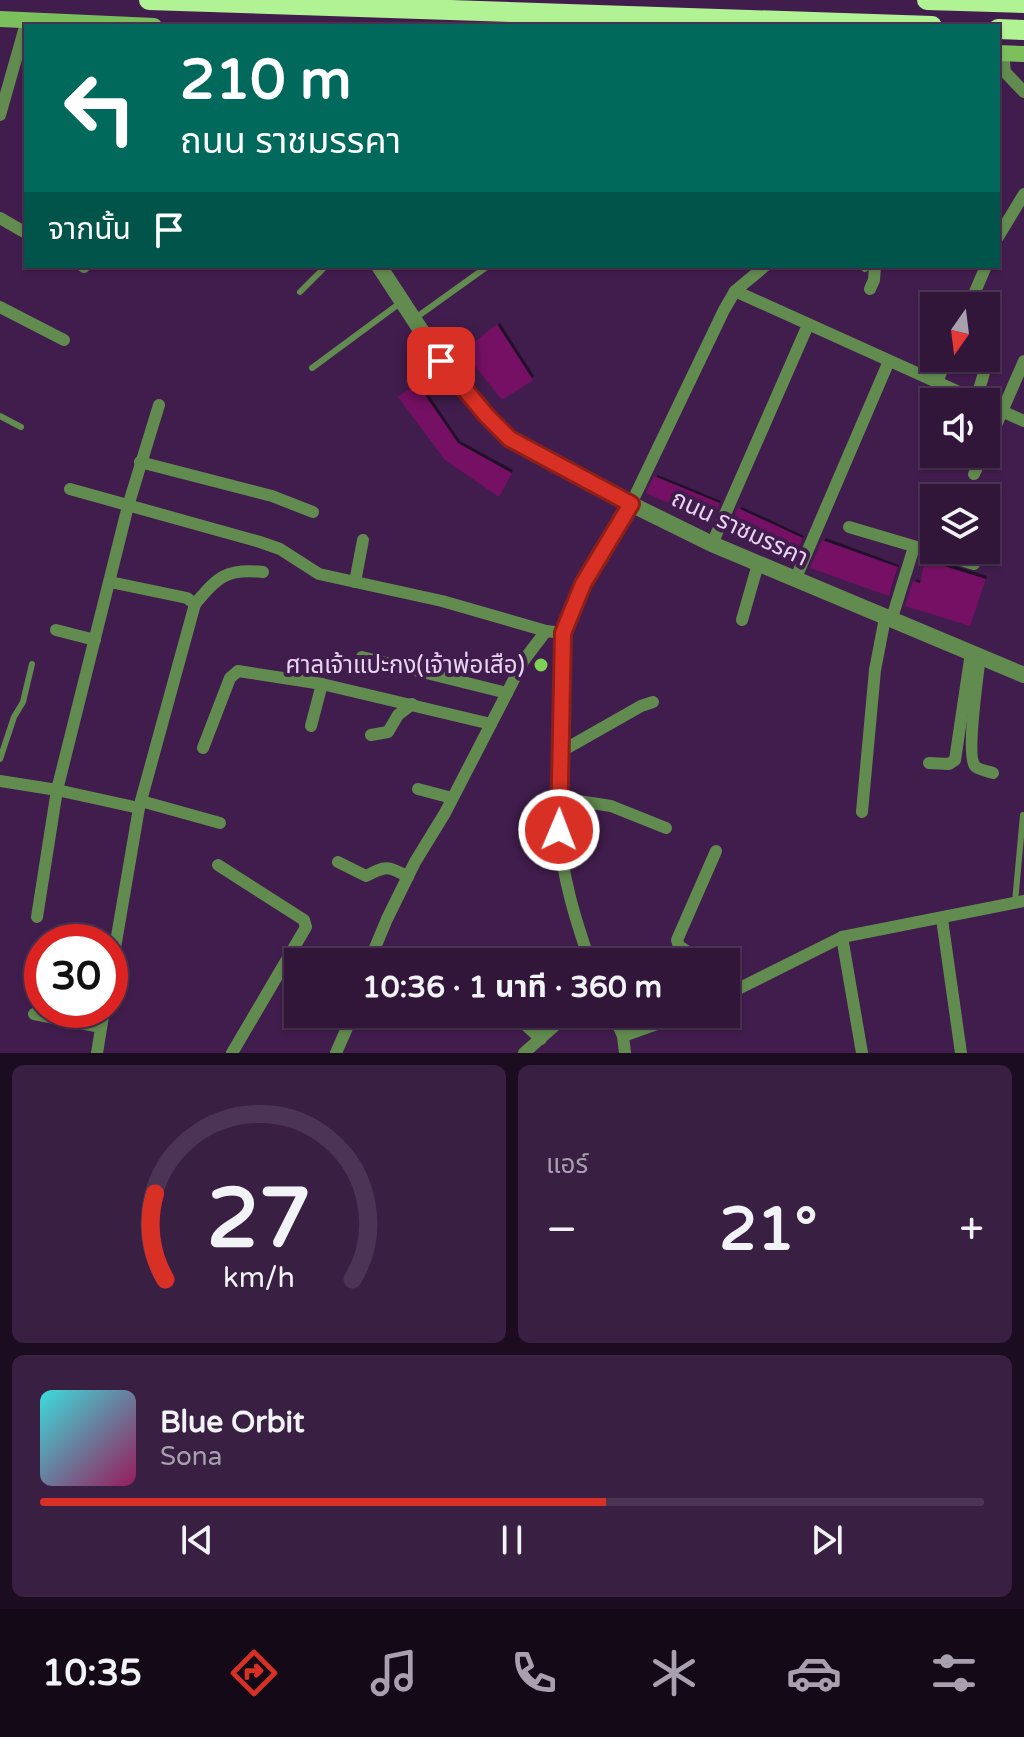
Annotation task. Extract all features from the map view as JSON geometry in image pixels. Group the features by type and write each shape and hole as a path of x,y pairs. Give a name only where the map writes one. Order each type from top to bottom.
{"highway":[{"path":"149,0 872,24"},
{"path":"927,0 1024,3"},
{"path":"1000,29 1024,30"}],"main road":[{"path":"0,19 112,24"},
{"path":"1000,53 1024,54"}],"street":[{"path":"26,24 27,20"},
{"path":"0,115 5,85 24,29"},
{"path":"1000,53 1005,72 1024,92"},
{"path":"1000,234 1024,194"},
{"path":"0,218 24,232"},
{"name":"ถนน ราชมรรคา","path":"380,268 441,361 510,439 712,544 1024,675"},
{"path":"585,948 569,902 561,862 559,798 563,633 583,584 631,504 735,291 763,268"},
{"path":"868,268 874,280 870,289"},
{"path":"975,292 985,268"},
{"path":"735,291 950,388"},
{"path":"0,307 64,340"},
{"path":"712,544 808,325"},
{"path":"795,580 889,361"},
{"path":"1000,418 1024,361"},
{"path":"937,382 941,372"},
{"path":"37,917 57,790 128,506 159,405"},
{"path":"1000,411 1024,421"},
{"path":"140,462 281,498 313,512"},
{"path":"974,474 977,468"},
{"path":"70,489 270,545 295,557 319,574 442,601 546,631 563,633"},
{"path":"849,527 920,549"},
{"path":"355,582 363,540"},
{"path":"862,812 875,670 888,620 914,547"},
{"path":"742,620 758,564"},
{"path":"119,924 140,804 195,604 211,585 233,571 263,572"},
{"path":"110,582 187,598 195,604"},
{"path":"56,630 95,640"},
{"path":"375,948 408,877 524,660 546,631"},
{"path":"929,763 953,763 958,753 976,654"},
{"path":"976,654 972,761 978,769 993,773"},
{"path":"362,657 507,693"},
{"path":"203,748 230,678 238,671 322,684 491,724"},
{"path":"311,726 322,684"},
{"path":"560,752 653,702"},
{"path":"371,735 388,732 398,715 412,704"},
{"path":"0,781 140,804 220,823"},
{"path":"418,789 452,798"},
{"path":"559,798 611,806 666,828"},
{"path":"682,948 677,940 716,851"},
{"path":"338,862 366,876 386,867 408,877"},
{"path":"218,865 304,920 306,927 232,1053"},
{"path":"740,988 842,937 1020,902"},
{"path":"942,919 961,1053"},
{"path":"842,937 862,1053"},
{"path":"97,1053 101,1028"},
{"path":"336,1053 347,1028"},
{"path":"529,1028 541,1039"},
{"path":"524,1053 553,1028"},
{"path":"619,1028 625,1053"},
{"path":"623,1036 646,1028"}],"lane":[{"path":"300,292 324,268"},
{"path":"414,319 485,268"},
{"path":"312,368 403,301"},
{"path":"0,416 21,427"},
{"path":"0,759 14,717 23,702 32,664"},
{"path":"1020,902 1023,815"}],"building":[{"path":"497,324 533,380 502,400 463,351"},
{"path":"417,383 458,443 512,473 499,497 445,460 398,397"},
{"path":"654,476 720,503 712,523 646,493"},
{"path":"738,508 803,538 795,558 728,529"},
{"path":"822,540 898,567 889,596 810,568"},
{"path":"924,564 938,564 986,579 970,626 905,606 913,581 920,583"}],"place":[{"name":"ศาลเจ้าแปะกง(เจ้าพ่อเสือ)","path":"541,665"}],"route":[{"path":"441,361 510,439 631,504 583,584 563,633 559,830"}]}
